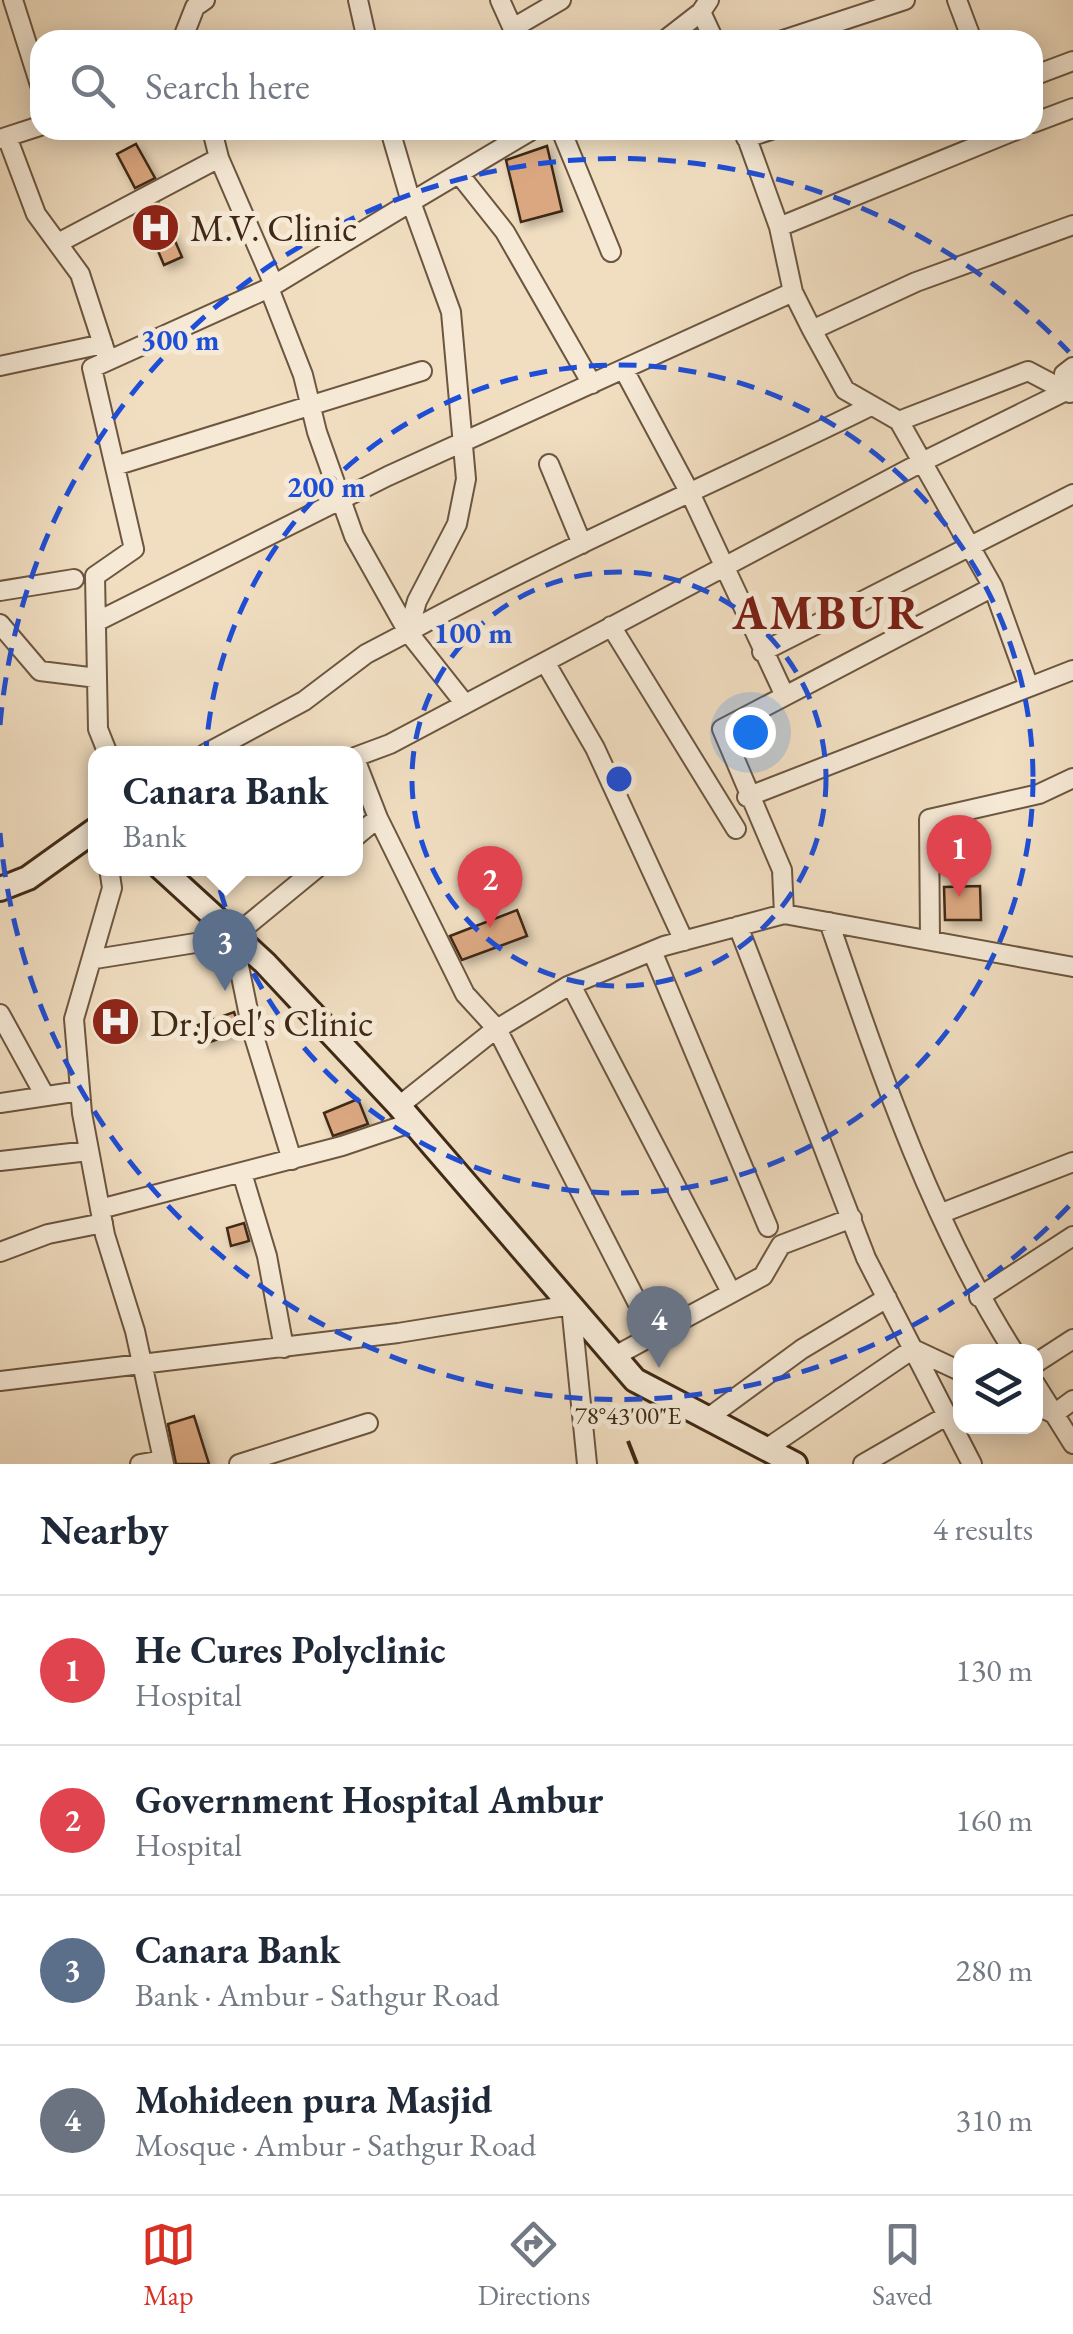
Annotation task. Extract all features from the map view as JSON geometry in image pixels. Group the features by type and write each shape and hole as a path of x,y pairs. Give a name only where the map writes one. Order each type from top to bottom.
{"main road":[{"path":"0,890 28,878 88,835"},
{"path":"170,876 264,963 406,1114 635,1380 796,1464"}],"street":[{"path":"13,0 30,53"},
{"path":"186,30 195,7 205,0"},
{"path":"358,0 366,30"},
{"path":"500,0 513,30"},
{"path":"520,30 561,0"},
{"path":"814,30 906,0"},
{"path":"956,0 968,30"},
{"path":"676,30 705,6"},
{"path":"1043,72 1073,61"},
{"path":"1043,120 1073,108"},
{"path":"30,129 4,138 36,214 80,274 106,352"},
{"path":"214,140 272,286 354,536 408,632 466,704"},
{"path":"393,140 411,202 452,312 465,442 466,479 457,524 417,601 408,632"},
{"path":"0,366 106,352 272,286 515,140"},
{"path":"565,140 611,252"},
{"path":"747,140 779,227 793,292 812,330 845,390 868,407 899,421 993,588 1029,686"},
{"path":"779,227 992,140"},
{"path":"60,242 219,158"},
{"path":"459,174 505,232 592,384"},
{"path":"812,330 916,282 1073,225"},
{"path":"96,622 344,498 793,292"},
{"path":"105,746 98,730 95,576 134,549 92,368 106,352"},
{"path":"1070,393 1064,374 1073,367"},
{"path":"624,370 692,495 785,696"},
{"path":"899,421 1028,370 1070,393"},
{"path":"115,466 422,371"},
{"path":"363,754 466,704 922,462 1070,393"},
{"path":"220,746 304,700 366,654 513,575 692,495 868,407"},
{"path":"549,464 582,544"},
{"path":"762,652 1073,494"},
{"path":"0,591 74,579"},
{"path":"784,914 782,870 747,796 722,729 993,588"},
{"path":"611,626 736,829"},
{"path":"1,628 40,671 97,678"},
{"path":"545,662 595,748 684,941"},
{"path":"747,796 1073,670"},
{"path":"930,940 929,819 1039,794 1073,778"},
{"path":"363,779 378,818 465,994 498,1029 654,1335"},
{"path":"363,830 378,818"},
{"path":"110,876 112,888 95,959 74,1018 80,1091 102,1216 163,1462 140,1464"},
{"path":"95,959 233,937 307,876"},
{"path":"0,1252 102,1216 292,1160 406,1114 498,1029 571,984 652,951 738,926 784,914 1073,966"},
{"path":"829,922 864,1022 942,1213 979,1297 1009,1344"},
{"path":"738,926 852,1218 887,1298 972,1464"},
{"path":"233,937 252,1030 292,1160"},
{"path":"652,951 768,1228"},
{"path":"571,984 731,1292"},
{"path":"3,1026 46,1096"},
{"path":"0,1103 80,1091"},
{"path":"0,1161 89,1150"},
{"path":"942,1213 1073,1162"},
{"path":"242,1173 268,1256 284,1348"},
{"path":"615,1356 763,1276 780,1245 852,1218"},
{"path":"979,1297 1073,1236"},
{"path":"708,1418 802,1348 887,1298"},
{"path":"0,1382 284,1348 571,1305 586,1464"},
{"path":"1043,1359 1073,1338"},
{"path":"913,1348 953,1367"},
{"path":"766,1449 913,1348"},
{"path":"1043,1397 1073,1444"},
{"path":"1054,1414 1073,1400"},
{"path":"1043,1409 1054,1414"},
{"path":"863,1464 948,1415"},
{"path":"238,1464 368,1423"}],"building":[{"path":"136,144 155,178 135,188 117,154"},
{"path":"547,146 562,211 521,222 506,160"},
{"path":"159,204 182,257 164,265 142,213"},
{"path":"980,886 981,920 945,920 944,887"},
{"path":"517,910 527,936 462,960 450,936"},
{"path":"133,1012 134,1028 105,1030 104,1014"},
{"path":"234,1012 240,1031 205,1044 198,1025"},
{"path":"358,1099 368,1124 333,1136 324,1113"},
{"path":"244,1223 249,1241 231,1246 227,1228"},
{"path":"194,1416 209,1464 176,1464 168,1424"}],"place":[{"name":"M.V. Clinic","path":"155,227"},
{"name":"He Cures Polyclinic","path":"959,897"},
{"name":"Government Hospital Ambur","path":"490,928"},
{"name":"Canara Bank","path":"225,991"},
{"name":"Dr.Joel's Clinic","path":"115,1022"},
{"name":"Mohideen pura Masjid","path":"659,1368"}],"district":[{"name":"AMBUR","path":"829,612"}]}
